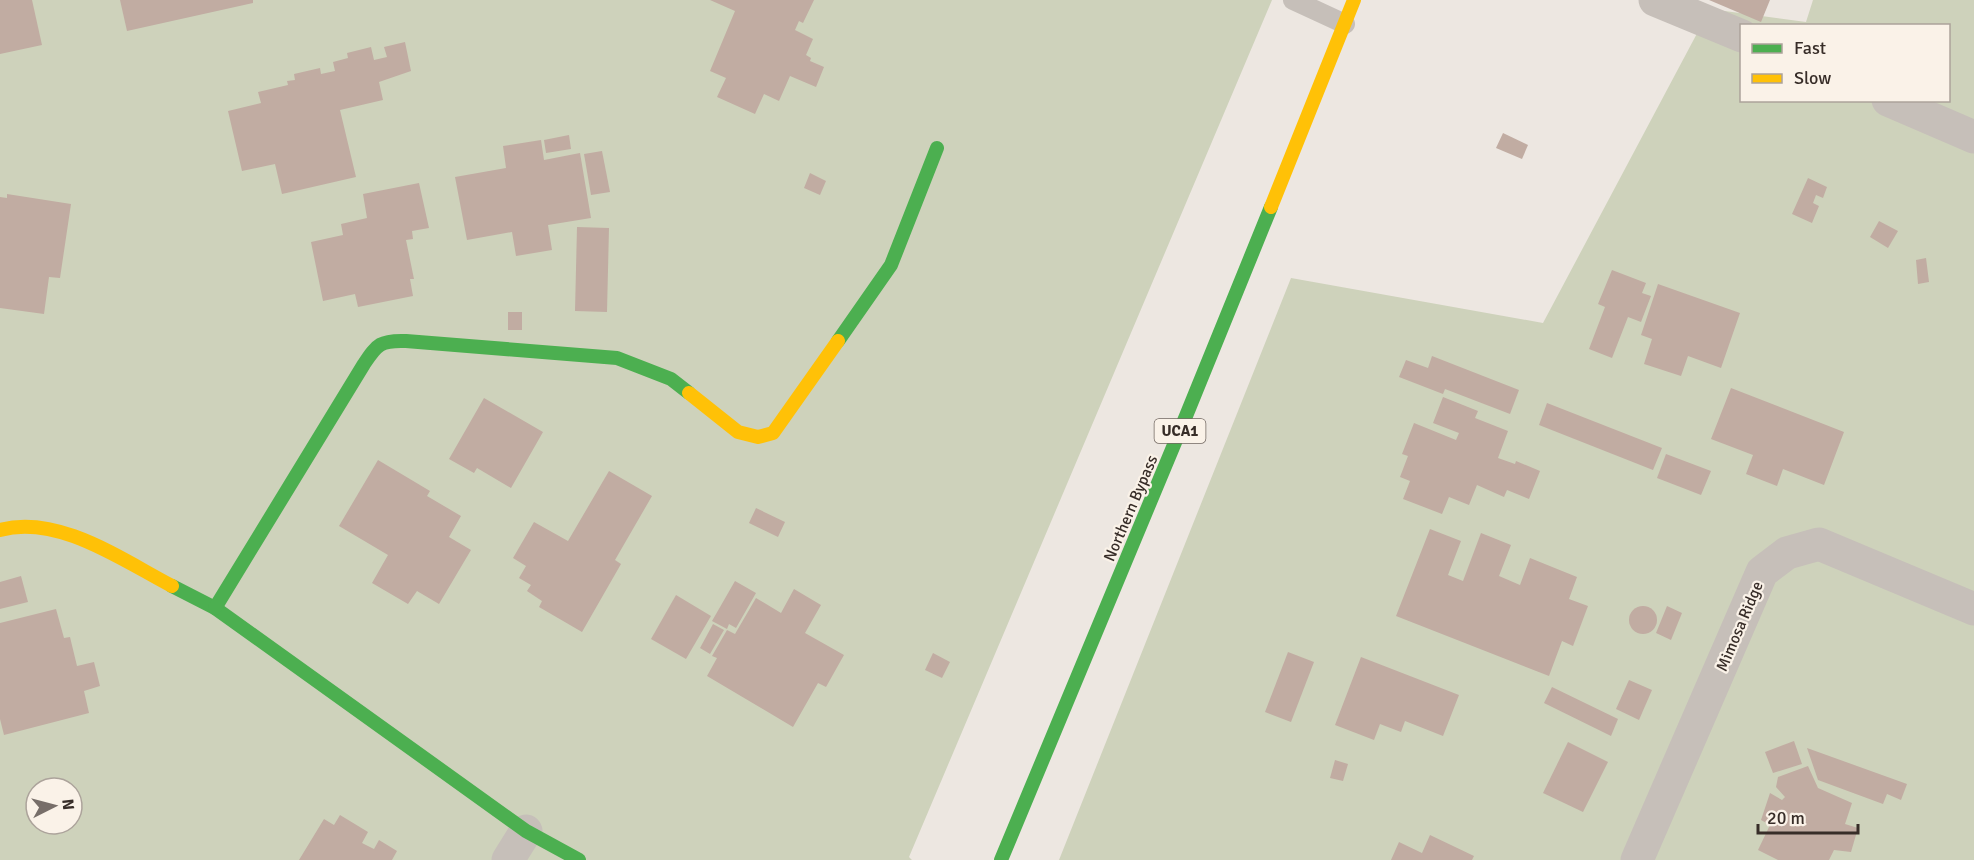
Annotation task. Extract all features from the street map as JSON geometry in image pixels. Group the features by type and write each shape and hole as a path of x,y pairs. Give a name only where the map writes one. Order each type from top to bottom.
{"street":[{"name":"Northern Bypass","path":"1001,860 1186,416 1354,0"},
{"path":"1655,0 1740,35"},
{"path":"1893,102 1974,137"},
{"path":"215,608 364,364 380,342 406,341 617,358 671,379 738,432 758,436 773,433 891,266 937,148"},
{"path":"0,530 42,526 82,539 215,608 526,831 579,860"},
{"name":"Mimosa Ridge","path":"1637,860 1762,572 1787,553 1819,544 1974,609"},
{"path":"508,860 526,831"}],"lane":[{"path":"1293,0 1345,24"}],"green space":[{"path":"0,0 1272,0 909,857 912,860 0,860"},
{"path":"1813,0 1974,0 1974,860 1059,860 1291,278 1543,323 1710,9 1806,22"}],"building":[{"path":"0,0 32,0 42,45 0,54"},
{"path":"120,0 253,0 253,3 127,31"},
{"path":"710,0 814,0 803,23 799,21 795,30 813,39 806,55 811,58 810,61 824,67 816,87 790,76 779,101 764,94 755,114 717,97 726,78 710,71 735,11"},
{"path":"1709,0 1770,0 1761,22"},
{"path":"405,42 411,71 379,82 383,100 340,110 356,177 282,194 275,164 242,171 228,111 261,103 258,92 288,85 287,81 295,80 294,74 320,68 321,74 335,71 333,62 348,58 347,53 371,47 374,60 387,57 384,47"},
{"path":"1503,133 1528,145 1522,159 1496,148"},
{"path":"569,135 571,149 546,153 544,140"},
{"path":"541,140 544,160 580,153 591,218 548,225 552,250 516,256 512,232 467,240 455,177 506,168 503,146"},
{"path":"602,151 610,192 591,195 584,154"},
{"path":"810,173 826,181 820,195 804,188"},
{"path":"1808,178 1827,187 1823,198 1816,195 1813,203 1819,206 1812,223 1792,214"},
{"path":"419,183 429,228 412,231 413,239 406,240 414,279 410,279 413,296 358,307 355,294 323,301 311,242 343,235 341,224 367,218 363,194"},
{"path":"7,194 71,204 60,278 49,277 44,314 0,308 0,197 7,198"},
{"path":"1879,221 1898,231 1888,248 1870,237"},
{"path":"577,227 609,228 607,312 575,311"},
{"path":"1926,258 1929,282 1918,284 1916,260"},
{"path":"1612,270 1646,283 1642,293 1651,296 1641,322 1628,317 1612,358 1589,349 1605,307 1598,304"},
{"path":"1658,284 1740,313 1721,368 1688,356 1681,376 1644,364 1652,339 1641,335"},
{"path":"508,312 522,312 522,330 508,330"},
{"path":"1432,356 1519,390 1510,414 1445,389 1443,394 1399,377 1406,360 1428,368"},
{"path":"1731,388 1844,432 1824,485 1783,469 1777,486 1746,474 1753,455 1711,439"},
{"path":"1443,397 1478,411 1475,418 1508,431 1498,458 1515,464 1516,461 1540,471 1529,499 1507,490 1504,497 1477,485 1469,505 1449,497 1442,514 1403,499 1410,481 1400,477 1408,456 1402,454 1414,423 1456,440 1459,433 1433,423"},
{"path":"484,398 543,432 511,488 477,468 474,473 449,459"},
{"path":"1547,403 1662,448 1653,470 1539,425"},
{"path":"1666,454 1711,471 1701,495 1657,478"},
{"path":"378,460 430,491 427,496 461,516 449,537 471,550 439,604 417,591 408,604 372,583 388,555 339,526"},
{"path":"609,471 652,496 615,560 621,564 582,632 539,607 542,601 527,591 531,585 519,578 526,566 513,558 534,522 568,541"},
{"path":"756,508 785,522 778,537 749,523"},
{"path":"1430,529 1461,541 1448,575 1463,581 1481,533 1511,545 1499,576 1520,585 1530,558 1577,577 1569,599 1588,606 1573,646 1562,641 1549,676 1396,616"},
{"path":"21,576 28,602 0,609 0,582"},
{"path":"735,581 756,593 736,628 729,624 727,629 712,621"},
{"path":"794,589 821,605 805,633 844,655 826,687 818,683 793,727 707,676 717,658 712,656 727,630 735,634 756,598 781,613"},
{"path":"676,595 711,616 686,659 651,639"},
{"path":"1643,606 1653,610 1657,620 1653,630 1643,634 1633,630 1629,620 1633,610"},
{"path":"1667,606 1682,613 1671,640 1656,633"},
{"path":"56,609 64,638 70,637 77,666 94,662 100,686 84,691 89,713 4,735 0,719 0,623"},
{"path":"713,624 724,630 710,654 700,648"},
{"path":"1288,652 1314,662 1291,722 1265,712"},
{"path":"933,653 950,662 942,678 925,670"},
{"path":"1361,657 1459,695 1443,736 1405,721 1401,732 1380,724 1374,740 1335,725"},
{"path":"1629,680 1652,690 1639,720 1616,709"},
{"path":"1552,687 1618,719 1611,736 1544,703"},
{"path":"1794,741 1802,764 1773,773 1765,752"},
{"path":"1568,742 1608,762 1583,812 1543,793"},
{"path":"1807,748 1907,784 1901,800 1887,794 1883,804 1818,780"},
{"path":"1335,760 1348,764 1343,781 1330,778"},
{"path":"1808,766 1818,788 1852,803 1845,824 1858,828 1851,852 1834,850 1829,860 1778,860 1758,850 1770,825 1761,820 1770,793 1782,800 1785,797 1776,787 1778,777"},
{"path":"340,815 368,832 362,843 374,849 379,840 397,851 392,860 299,860 324,819 334,825"},
{"path":"1430,835 1474,856 1472,860 1391,860 1399,842 1422,853"}],"traffic: fast":[{"path":"838,341 891,265 937,148"},
{"path":"1001,860 1271,207"},
{"path":"215,608 364,364 380,345 391,341 406,341 617,358 671,379 689,393"},
{"path":"172,586 215,608 526,831 579,860"}],"traffic: slow":[{"path":"1271,207 1354,0"},
{"path":"689,393 738,432 758,437 773,433 838,341"},
{"path":"0,530 22,527 44,528 67,534 89,542 172,586"}]}
